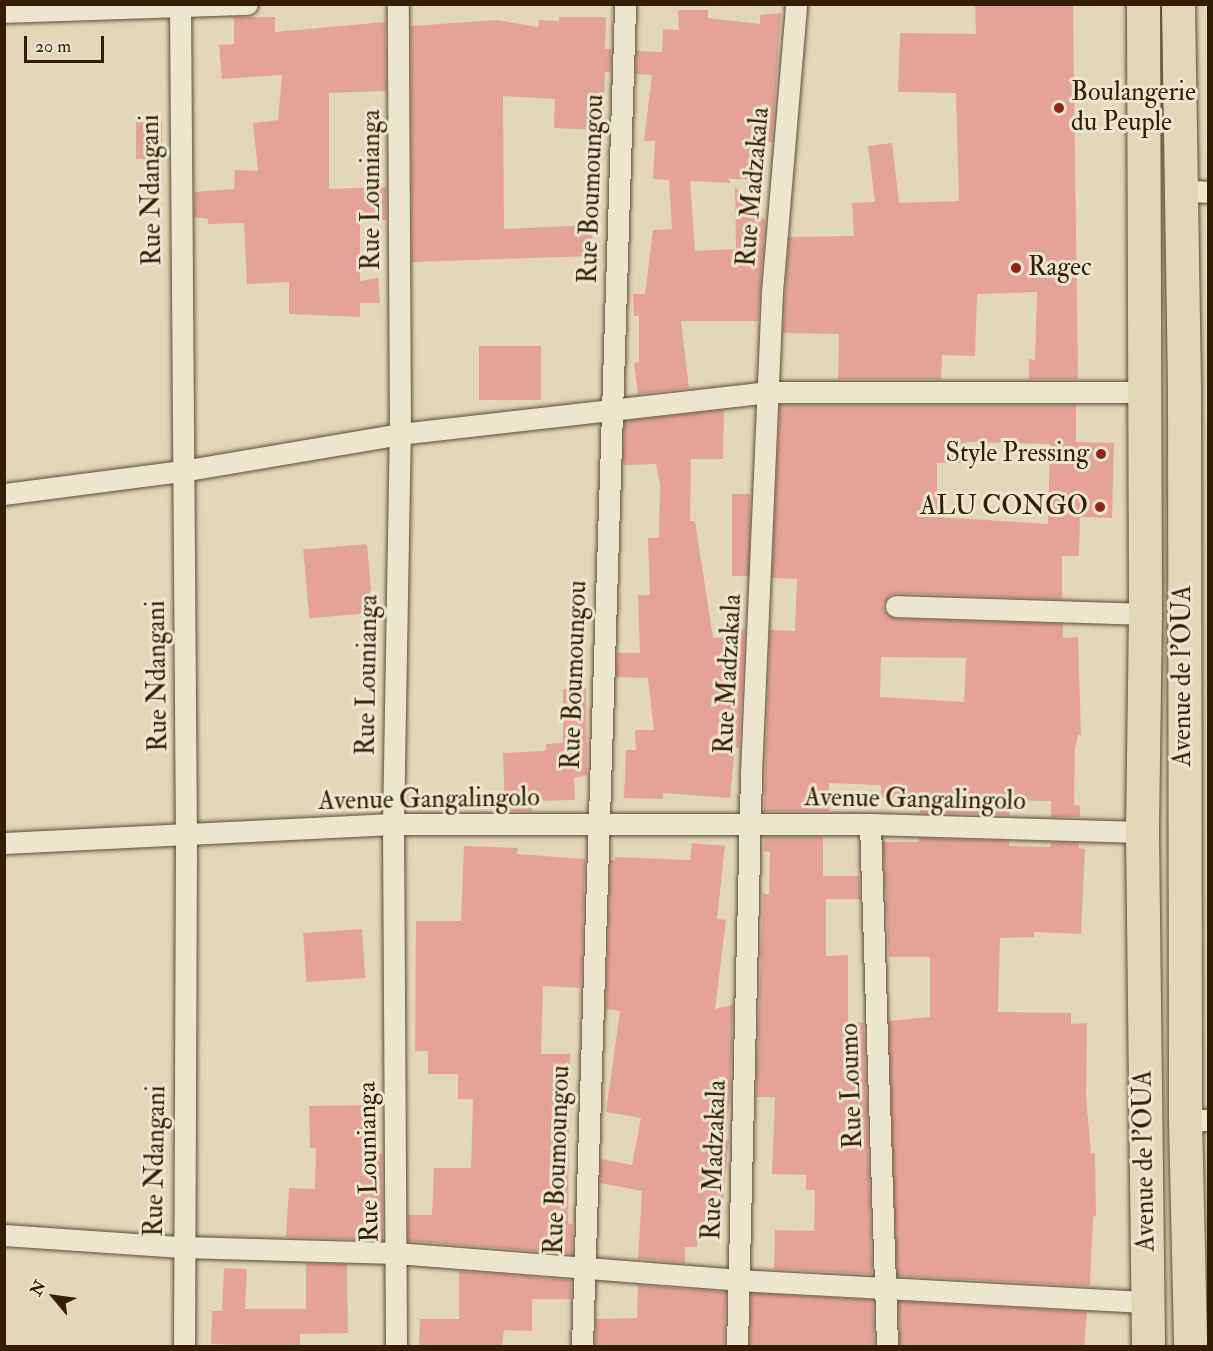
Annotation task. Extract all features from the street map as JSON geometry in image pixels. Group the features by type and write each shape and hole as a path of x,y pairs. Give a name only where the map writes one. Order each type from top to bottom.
{"main road":[{"name":"Avenue de l'OUA","path":"1143,4 1145,614 1142,832 1148,1347"},
{"name":"Avenue de l'OUA","path":"1178,4 1194,191 1184,387 1197,1120 1190,1347"}],"street":[{"path":"16,10 247,4"},
{"name":"Rue Lounianga","path":"396,1347 393,824 400,434 398,4"},
{"name":"Rue Boumoungou","path":"582,1347 582,1267 625,4"},
{"name":"Rue Madzakala","path":"737,1347 752,827 772,292 796,4"},
{"name":"Rue Ndangani","path":"180,6 186,836 182,1247 184,1347"},
{"path":"4,494 182,471 400,434 770,392 1145,392"},
{"path":"896,606 1145,614"},
{"name":"Avenue Gangalingolo","path":"4,843 186,836 393,824 752,827 870,824 1142,832"},
{"name":"Rue Loumo","path":"870,824 886,1347"},
{"path":"4,1235 182,1247 397,1253 738,1280 885,1286 1147,1302"}],"building":[{"path":"975,4 1073,4 1078,379 1029,379 1029,359 1035,360 1037,292 977,294 975,356 942,355 941,379 838,379 839,334 783,333 789,237 854,236 852,203 875,202 868,146 892,143 899,203 959,201 956,93 898,92 900,33 976,34"},
{"path":"678,10 708,10 708,18 760,24 760,15 781,13 772,142 767,142 765,179 728,179 731,183 690,181 695,251 736,249 735,187 765,220 758,321 681,321 689,388 638,394 634,363 639,362 639,316 634,316 633,294 645,294 653,230 672,229 669,180 653,179 655,141 644,141 652,75 636,74 636,51 662,52 663,29 679,30"},
{"path":"234,17 275,17 275,32 385,22 386,91 329,93 329,189 386,187 386,220 360,221 360,281 378,278 380,303 360,303 360,317 289,314 289,282 247,284 244,223 208,224 208,219 194,217 195,192 234,189 235,170 258,171 253,123 278,120 282,75 222,79 219,45 234,44"},
{"path":"559,17 606,17 605,49 611,49 610,72 605,72 603,130 554,128 555,99 503,96 504,229 592,225 593,256 412,262 411,26 497,20 538,27 539,20 559,21"},
{"path":"136,122 162,122 162,159 136,159"},
{"path":"479,346 541,346 541,400 479,400"},
{"path":"780,405 1076,405 1076,442 1114,443 1112,518 1080,517 1079,556 1062,556 1062,599 896,593 890,595 883,605 885,612 896,619 1063,624 1063,638 1078,637 1081,735 1078,735 1075,748 1074,805 1080,806 1080,817 1051,817 1051,801 1010,800 1010,815 920,813 920,797 881,798 881,785 829,783 829,811 764,811 770,630 795,631 797,579 772,578","holes":["966,442 1050,444 1048,524 937,517 937,463 965,463","881,657 966,658 964,702 880,697"]},
{"path":"724,410 723,459 691,459 690,521 695,521 713,638 728,637 729,628 745,629 739,748 735,747 730,798 663,793 663,799 624,798 626,750 636,750 635,730 654,730 648,678 616,677 617,653 640,653 638,595 650,595 648,538 659,538 660,484 656,464 623,465 624,421"},
{"path":"732,494 750,494 750,576 732,576"},
{"path":"367,544 373,613 309,618 303,550"},
{"path":"586,688 587,775 574,778 575,800 532,801 532,811 505,811 503,753 546,751 546,744 563,743 563,689"},
{"path":"764,837 823,837 823,876 859,876 860,899 826,899 826,956 848,955 848,1021 864,1023 872,1274 774,1269 775,1230 814,1231 815,1190 806,1190 806,1175 772,1174 775,1097 756,1097 763,894 769,894 770,852 764,851"},
{"path":"919,838 1009,841 1009,846 1050,847 1051,842 1079,843 1079,848 1085,849 1081,934 1034,932 1034,937 1000,938 998,1012 1071,1013 1071,1024 1087,1023 1086,1097 1091,1153 1095,1153 1096,1216 1093,1217 1090,1286 897,1276 889,1021 930,1017 930,957 889,957 883,842 919,842"},
{"path":"692,843 725,846 717,919 726,920 715,1009 733,1005 730,1099 725,1140 729,1140 720,1229 698,1227 697,1247 685,1247 685,1263 638,1259 642,1191 600,1183 601,1159 632,1165 641,1118 606,1112 620,1011 606,1009 610,860 615,861 615,857 690,860"},
{"path":"464,846 518,848 517,854 585,859 581,988 543,986 541,1054 570,1054 568,1223 573,1225 572,1254 408,1241 408,1215 432,1215 434,1168 471,1168 473,1099 458,1099 458,1074 428,1074 428,1051 415,1051 416,921 461,921"},
{"path":"362,929 365,978 307,982 303,933"},
{"path":"376,1105 377,1154 382,1154 383,1240 286,1237 289,1188 315,1189 316,1148 310,1148 309,1106"},
{"path":"306,1263 347,1264 348,1333 300,1334 300,1347 211,1344 212,1311 222,1311 224,1268 247,1269 245,1309 306,1309"},
{"path":"459,1271 571,1280 571,1299 532,1299 532,1331 504,1330 502,1347 419,1347 420,1319 459,1319"},
{"path":"638,1285 726,1292 724,1347 595,1347 596,1319 637,1318"},
{"path":"751,1293 873,1300 874,1347 750,1347"},
{"path":"898,1301 1087,1312 1084,1347 900,1347"}],"place":[{"name":"Boulangerie du Peuple","path":"1059,108"},
{"name":"Ragec","path":"1016,268"},
{"name":"Style Pressing","path":"1101,454"},
{"name":"ALU CONGO","path":"1100,507"}]}
